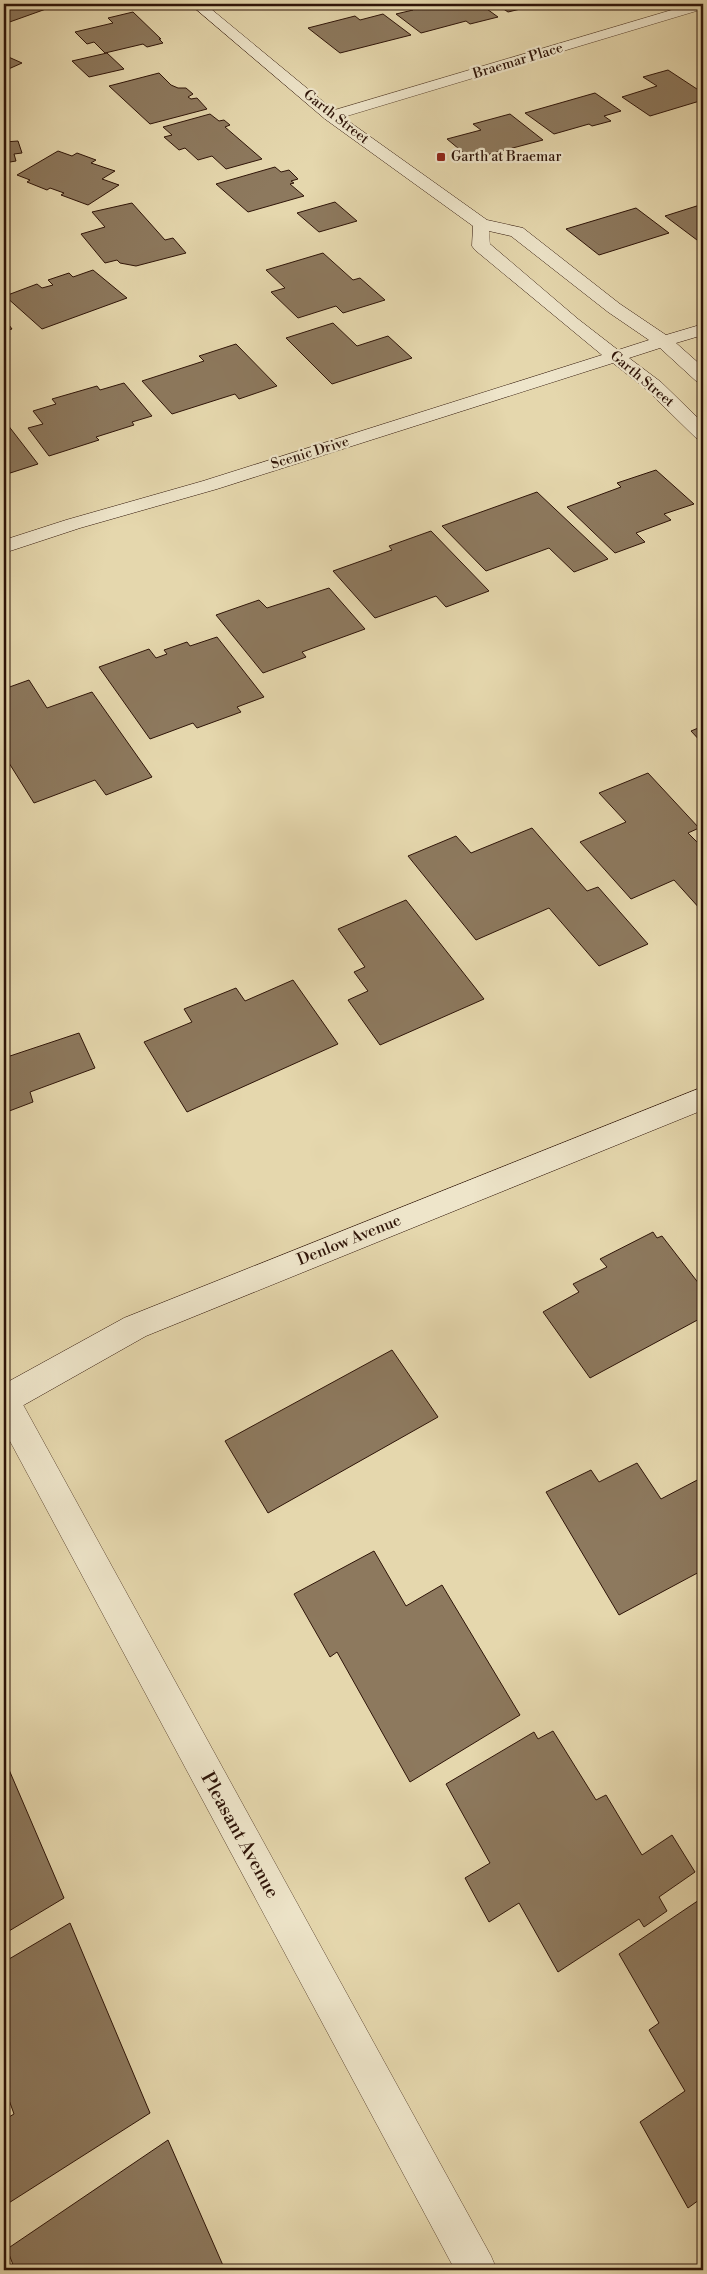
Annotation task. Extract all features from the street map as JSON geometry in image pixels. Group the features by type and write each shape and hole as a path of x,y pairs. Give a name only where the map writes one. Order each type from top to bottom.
{"street":[{"name":"Garth Street","path":"197,4 332,116 481,224 517,232 614,308 664,342 703,377"},
{"name":"Braemar Place","path":"332,116 379,104 703,5"},
{"name":"Garth Street","path":"481,224 481,246 654,386 703,434"},
{"name":"Scenic Drive","path":"4,547 703,329"},
{"name":"Denlow Avenue","path":"4,1400 135,1327 703,1098"},
{"name":"Pleasant Avenue","path":"4,1400 477,2270"}],"building":[{"path":"4,4 60,4 4,24"},
{"path":"422,4 480,4 498,17 470,24 466,21 421,33 396,14 413,10 408,7"},
{"path":"496,4 541,4 508,12"},
{"path":"133,12 163,43 147,47 143,44 105,53 94,42 87,44 75,32 113,23 108,18"},
{"path":"383,14 411,35 340,53 308,28 355,16 360,20"},
{"path":"107,53 124,69 89,77 72,61"},
{"path":"4,55 22,63 4,71"},
{"path":"668,70 703,93 703,100 650,116 622,97 657,86 643,77"},
{"path":"159,73 171,85 178,88 186,88 193,94 188,97 191,99 197,98 207,109 150,124 109,86"},
{"path":"595,93 621,111 604,116 611,121 592,126 589,124 554,134 525,113"},
{"path":"210,114 219,121 224,120 230,125 225,127 262,159 226,169 212,156 198,160 185,148 179,150 164,137 172,135 163,127"},
{"path":"510,114 543,140 471,159 447,139 481,130 473,124"},
{"path":"18,141 22,153 14,154 16,161 4,163 4,142"},
{"path":"58,151 72,156 77,153 96,160 91,163 115,171 102,179 119,185 88,205 61,195 64,193 50,188 47,190 27,182 30,180 17,175"},
{"path":"275,167 281,172 289,170 298,179 291,181 294,183 290,184 304,196 248,212 216,184"},
{"path":"335,202 357,221 319,232 297,213"},
{"path":"132,203 165,240 173,238 186,253 136,266 120,263 117,260 105,263 81,234 105,227 92,212"},
{"path":"703,204 703,238 697,240 665,216"},
{"path":"636,208 669,233 599,255 566,229"},
{"path":"323,253 353,280 360,278 385,300 343,313 336,306 298,318 271,292 285,288 266,270"},
{"path":"93,270 127,298 42,329 5,296 37,284 42,288 53,285 48,280 69,273 73,277"},
{"path":"4,318 12,329 4,331"},
{"path":"333,323 357,346 388,336 412,358 332,384 286,338"},
{"path":"236,344 277,386 239,399 235,394 172,414 142,381 204,361 199,356"},
{"path":"124,383 152,416 132,422 134,425 96,437 99,440 49,456 28,428 43,424 33,411 56,404 52,399 97,386 100,390"},
{"path":"4,420 38,464 4,475"},
{"path":"656,470 694,504 664,514 671,520 636,533 645,542 615,553 567,507 621,487 617,483"},
{"path":"537,492 608,559 574,572 549,548 486,571 442,526"},
{"path":"431,531 489,591 446,607 436,596 375,618 333,571 392,550 389,546"},
{"path":"329,588 365,629 302,652 306,657 263,673 216,615 259,600 267,608"},
{"path":"217,637 264,697 237,707 241,712 197,728 193,723 150,739 99,667 149,649 156,658 167,654 164,650 187,642 190,646"},
{"path":"29,680 47,708 92,692 152,777 106,795 95,780 34,803 4,755 4,689"},
{"path":"703,726 703,744 691,731"},
{"path":"648,773 699,828 688,833 703,848 703,909 701,910 674,880 631,899 580,842 626,822 599,793"},
{"path":"532,828 587,891 598,887 648,944 599,966 549,908 476,940 408,856 456,836 471,853"},
{"path":"406,900 484,999 380,1045 348,1000 368,991 354,972 365,967 338,929"},
{"path":"293,980 338,1044 187,1112 144,1042 192,1022 184,1009 236,988 245,1001"},
{"path":"79,1033 95,1068 30,1092 33,1102 4,1113 4,1058"},
{"path":"653,1232 657,1238 662,1236 703,1289 703,1317 590,1378 543,1312 579,1292 573,1284 607,1267 600,1259"},
{"path":"392,1350 438,1417 268,1513 225,1441"},
{"path":"637,1463 661,1499 703,1477 703,1570 619,1615 546,1492 591,1470 599,1482"},
{"path":"374,1551 406,1606 442,1585 520,1715 410,1782 337,1652 330,1657 294,1594"},
{"path":"553,1731 596,1800 606,1795 642,1855 672,1835 695,1872 659,1897 667,1911 644,1927 639,1919 558,1972 519,1903 489,1922 465,1878 490,1863 446,1784 534,1732 538,1739"},
{"path":"4,1758 64,1898 4,1934"},
{"path":"702,1898 703,2197 688,2208 640,2122 685,2091 649,2030 659,2023 619,1954"},
{"path":"70,1923 150,2113 4,2206 4,2120 14,2114 4,2086 4,2041 8,2039 4,2027 4,1962"},
{"path":"168,2140 225,2270 15,2270 7,2249"}],"place":[{"name":"Garth at Braemar","path":"441,157"}]}
